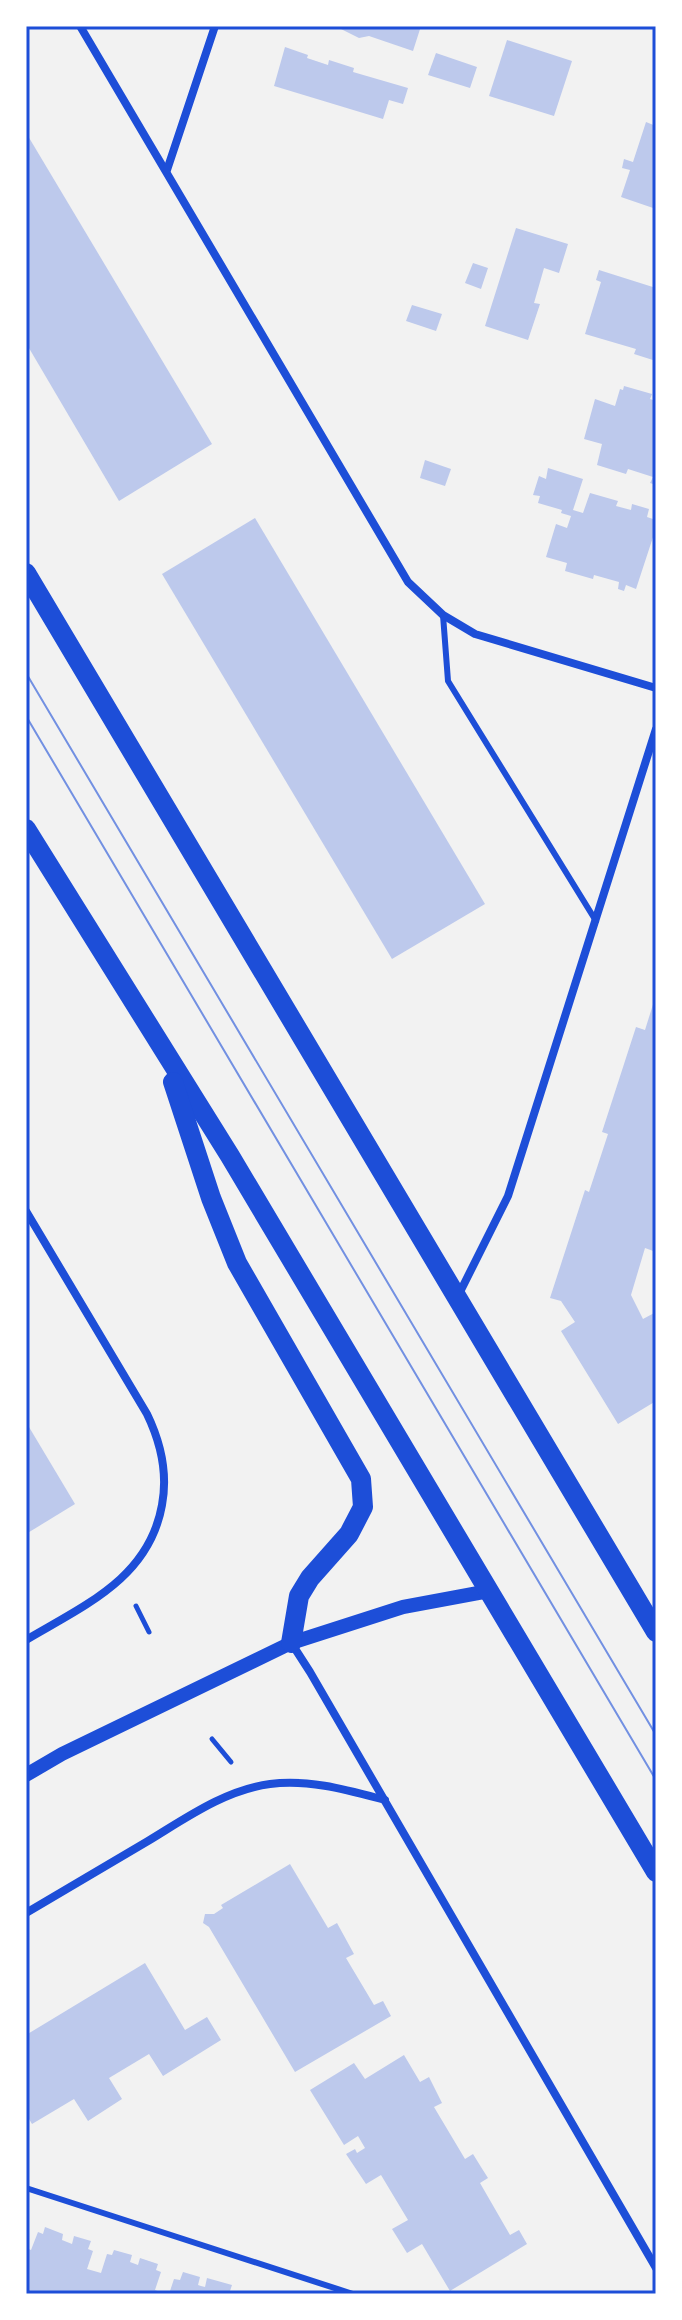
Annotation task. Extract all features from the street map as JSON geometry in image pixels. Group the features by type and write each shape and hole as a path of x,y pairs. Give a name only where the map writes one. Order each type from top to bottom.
{"main road":[{"path":"26,573 656,1632"},
{"path":"26,829 230,1156 656,1872"},
{"path":"165,1055 211,1198 237,1263 361,1479 363,1507 349,1534 310,1578 299,1596 291,1643"}],"street":[{"path":"80,26 408,582 443,615 475,634 656,688"},
{"path":"167,170 215,26"},
{"path":"457,1298 508,1196 656,729"},
{"path":"26,1211 147,1414 156,1433 164,1475 160,1519 140,1560 122,1578 84,1606 26,1640"},
{"path":"26,1775 62,1754 291,1643 403,1607 489,1591"},
{"path":"291,1643 656,2268"},
{"path":"26,1913 204,1808 245,1788 272,1783 304,1783 385,1800"}],"lane":[{"path":"443,615 448,681 596,921"},
{"path":"26,2188 353,2294"}],"path":[{"path":"136,1606 149,1632"},
{"path":"212,1739 231,1762"}],"building":[{"path":"335,26 421,26 413,51 369,36 359,38"},
{"path":"507,40 572,61 554,116 489,96"},
{"path":"285,47 328,65 329,60 354,68 353,72 408,88 403,104 389,100 383,119 274,86"},
{"path":"436,53 477,67 470,88 428,75"},
{"path":"646,122 656,126 656,209 621,197 630,170 622,168 624,159 633,162"},
{"path":"28,136 212,444 119,501 26,343"},
{"path":"516,228 568,244 559,273 544,268 534,303 540,304 528,340 485,326"},
{"path":"473,263 488,268 481,289 465,283"},
{"path":"599,270 656,288 656,361 634,354 636,349 585,334 601,282 596,280"},
{"path":"412,305 442,314 436,331 406,321"},
{"path":"624,386 652,394 650,399 656,401 656,485 650,483 653,477 628,469 626,474 597,465 602,444 584,439 595,399 615,406 620,389 623,390"},
{"path":"425,460 451,469 445,486 420,478"},
{"path":"548,468 583,479 573,510 583,513 590,493 618,501 616,506 631,510 632,504 649,509 647,517 656,520 656,528 636,589 626,585 624,591 618,589 619,582 565,571 567,563 546,557 556,524 567,528 571,516 538,503 540,496 533,495 539,476 546,479"},
{"path":"255,518 485,904 392,959 162,574"},
{"path":"655,998 656,1252 645,1248 631,1295 643,1319 656,1312 656,1401 618,1424 561,1331 575,1322 561,1301 550,1298 585,1190 589,1192 608,1134 602,1132 636,1027 645,1030"},
{"path":"26,1422 75,1504 26,1534"},
{"path":"290,1864 328,1928 337,1923 354,1954 346,1958 374,2005 383,2001 391,2016 295,2072 209,1927 203,1923 205,1914 214,1914 223,1908 221,1905"},
{"path":"145,1963 185,2030 207,2017 221,2040 163,2076 149,2054 109,2078 122,2099 88,2121 74,2099 32,2124 26,2114 26,2035"},
{"path":"404,2055 420,2082 429,2077 442,2103 434,2107 465,2159 473,2154 488,2178 480,2183 510,2235 519,2230 527,2244 450,2291 422,2244 407,2253 392,2229 408,2220 381,2175 366,2184 346,2154 365,2148 358,2136 344,2145 310,2090 354,2063 365,2079"},
{"path":"45,2227 63,2234 62,2240 72,2244 74,2236 91,2241 88,2249 93,2251 87,2269 101,2273 107,2254 112,2255 114,2250 132,2255 130,2262 138,2265 140,2258 158,2264 156,2270 161,2272 155,2290 166,2294 26,2294 26,2248 31,2250 38,2232 43,2234"},
{"path":"183,2272 200,2277 198,2285 201,2286 205,2287 207,2278 232,2285 229,2294 169,2294 174,2279 180,2280"}],"tram line":[{"path":"26,673 656,1735"},
{"path":"26,716 656,1780"}]}
